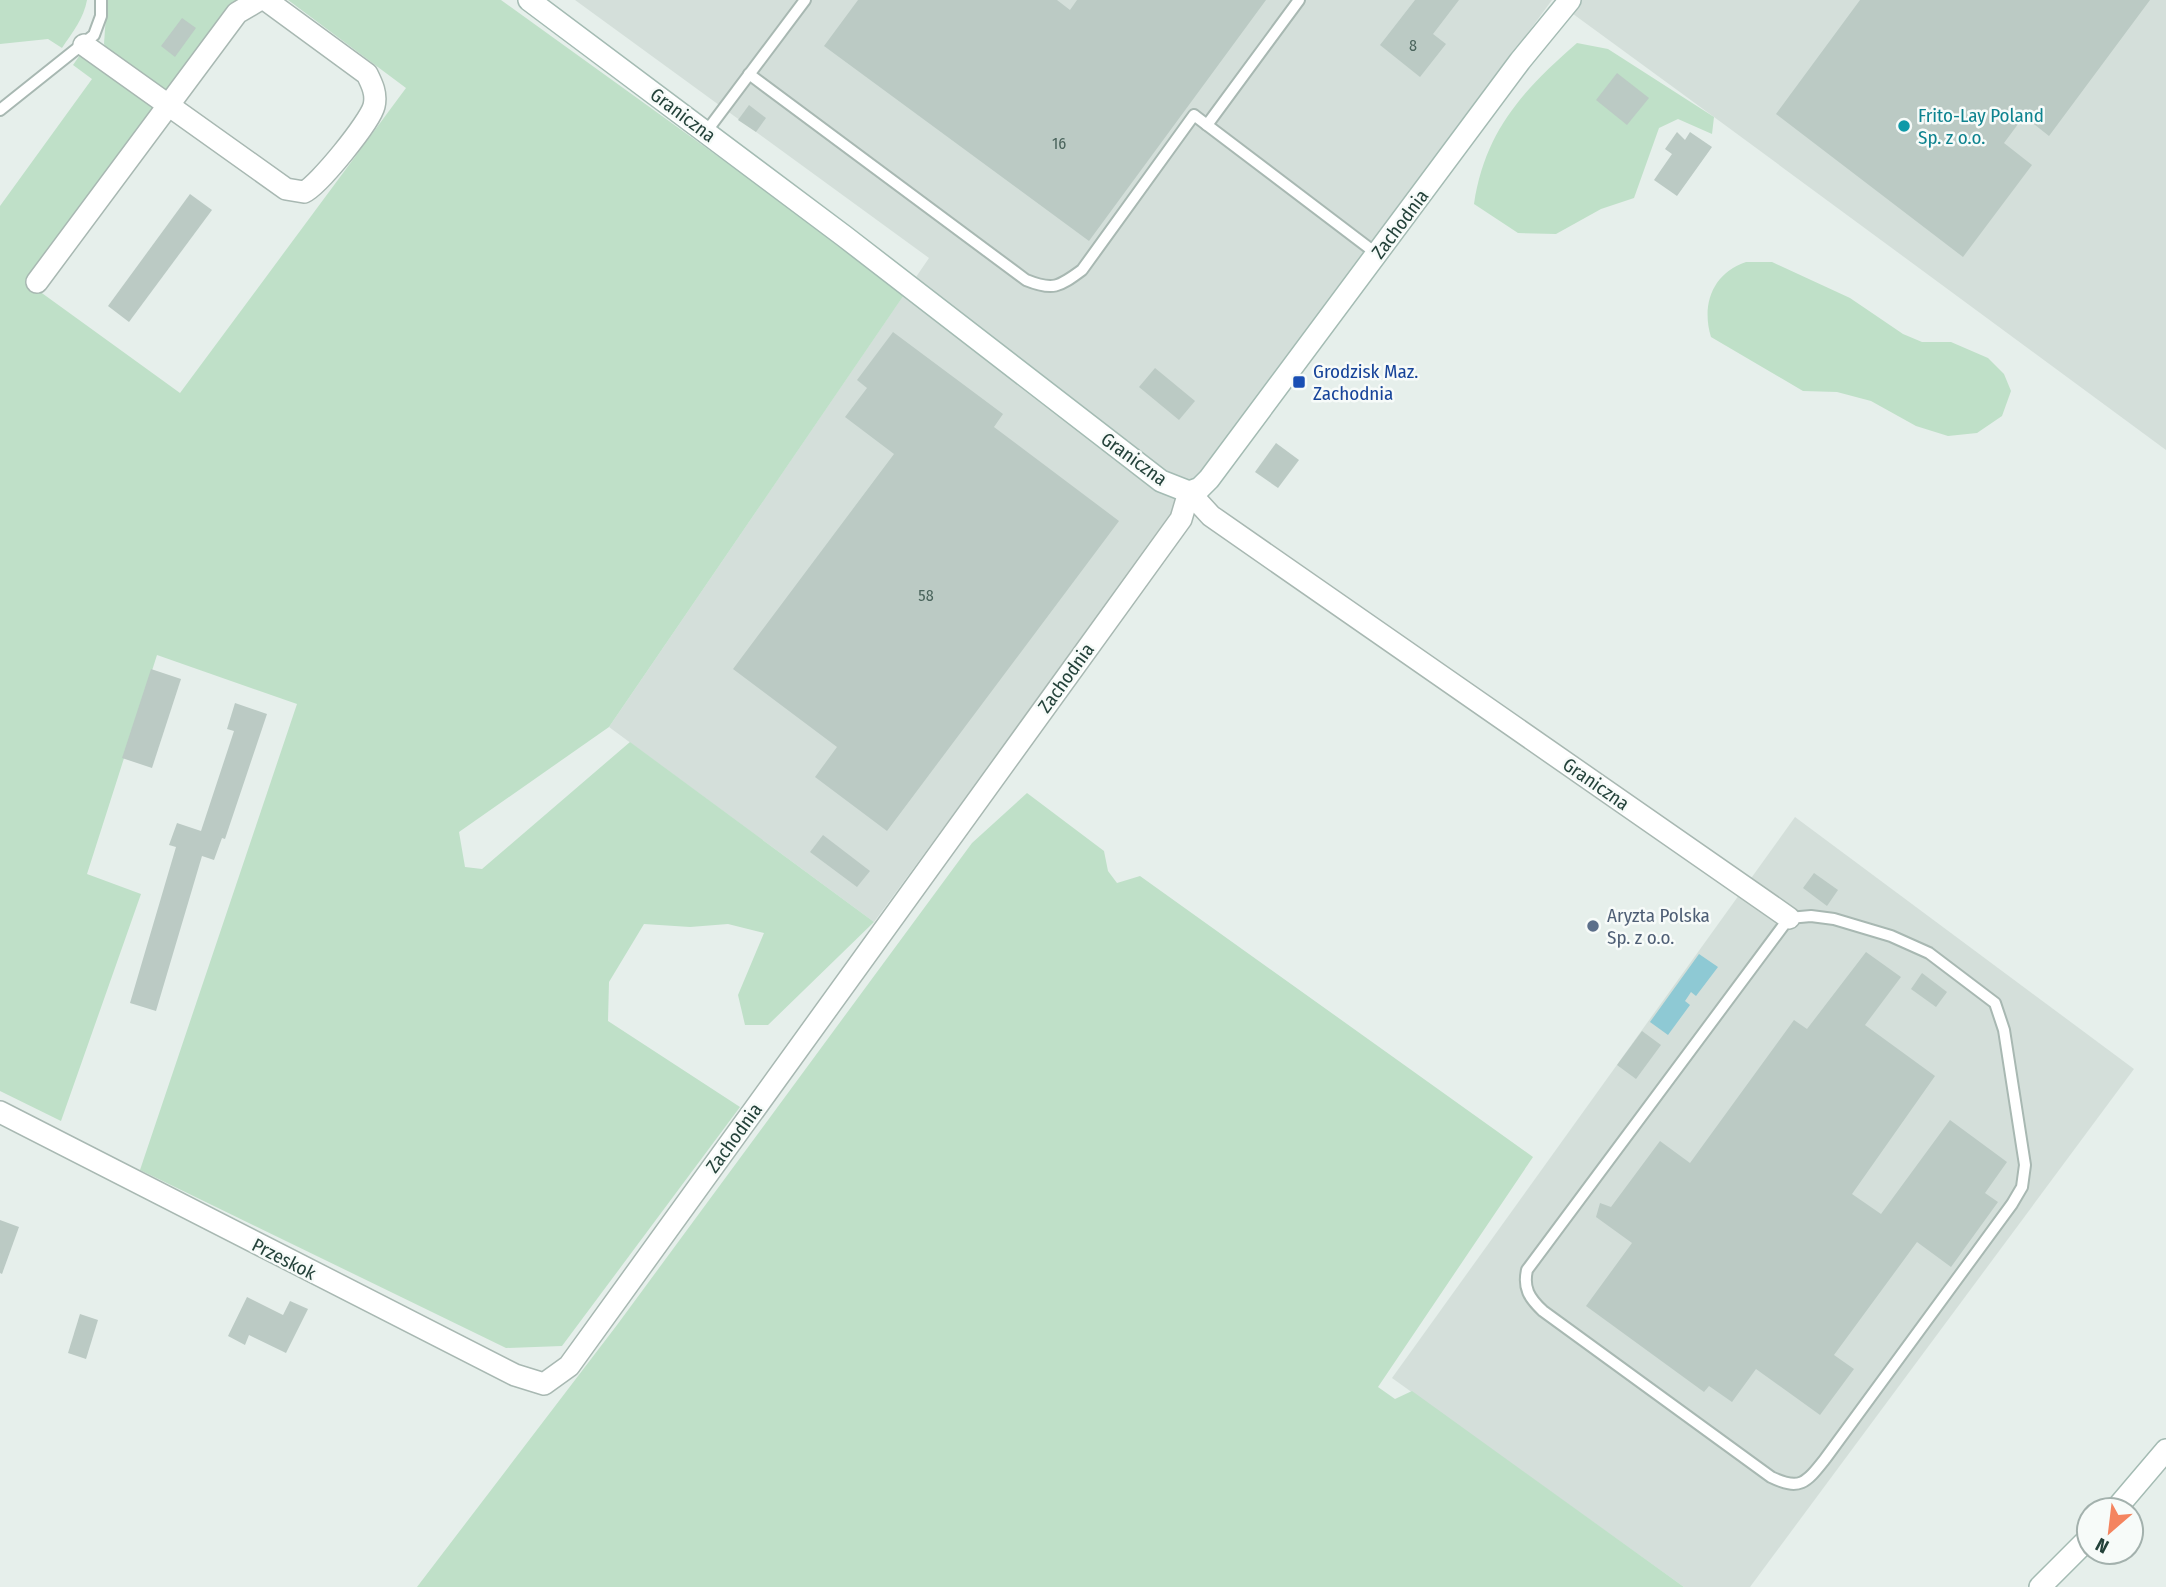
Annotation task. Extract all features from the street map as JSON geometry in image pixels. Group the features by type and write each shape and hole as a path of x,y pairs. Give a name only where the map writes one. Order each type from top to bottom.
{"street":[{"path":"37,282 237,13 259,0"},
{"path":"85,45 286,189 304,192 319,182 373,111 375,102 372,84 367,74 266,0"},
{"name":"Graniczna","path":"529,0 706,132 1161,481 1189,492 1211,516 1789,918"},
{"name":"Zachodnia","path":"569,1366 1181,519 1189,492 1200,488 1209,479 1520,61 1570,0"},
{"name":"Przeskok","path":"0,1112 515,1375 544,1384 569,1366"},
{"path":"2127,1496 2166,1450"},
{"path":"2040,1587 2075,1552"}],"lane":[{"path":"0,110 62,59 85,45 94,35 101,16 101,0"},
{"path":"706,132 805,0"},
{"path":"1207,125 1299,0"},
{"path":"749,74 1026,280 1046,288 1063,285 1082,270 1194,115 1377,254"},
{"path":"1789,918 1834,919 1891,936 1944,961 1995,1003 2004,1030 2025,1177 2012,1204 1825,1460 1805,1482 1794,1485 1771,1477 1543,1311 1531,1299 1524,1282 1527,1270 1789,918"}],"shaded area":[{"path":"575,0 1552,0 874,922 609,727 929,258"},
{"path":"1554,0 2166,0 2166,450 1714,117"},
{"name":"Aryzta Polska Sp. z o.o.","path":"1795,817 2134,1069 1750,1587 1684,1587 1392,1378"}],"green space":[{"path":"0,0 87,0 74,31 62,48 48,39 0,44"},
{"path":"107,0 237,0 167,95 111,55 104,44"},
{"path":"288,0 501,0 906,292 609,727 459,832 465,867 482,869 630,742 874,922 768,1025 745,1025 738,995 764,933 728,924 690,927 644,924 609,982 608,1021 740,1107 562,1346 506,1348 140,1170 297,704 157,655 87,874 141,894 61,1121 0,1091 0,206 92,79 73,65 82,52 159,105 28,283 180,393 406,88"},
{"path":"1577,43 1608,49 1714,117 1712,134 1678,119 1659,128 1634,198 1601,209 1556,234 1518,233 1474,204 1479,178 1497,133 1509,114 1540,78"},
{"path":"1746,262 1772,262 1850,298 1903,334 1922,342 1951,342 1988,358 2004,374 2011,391 2002,416 1977,433 1948,436 1916,426 1871,401 1837,392 1803,391 1711,337 1708,313 1712,291 1725,274"},
{"path":"1027,793 1104,851 1108,871 1117,883 1140,876 1533,1157 1378,1387 1395,1399 1412,1391 1684,1587 417,1587 617,1325 972,843"}],"water":[{"path":"1699,954 1718,967 1696,996 1691,992 1685,1001 1690,1005 1668,1035 1650,1022"}],"building":[{"path":"858,0 1057,0 1070,10 1077,0 1266,0 1089,241 824,46"},
{"path":"1415,0 1459,0 1433,34 1446,44 1420,77 1380,45"},
{"name":"Frito-Lay Poland Sp. z o.o.","path":"1860,0 2150,0 2049,136 2024,116 2004,143 2032,165 1963,257 1776,114"},
{"path":"182,18 196,28 175,57 161,46"},
{"path":"1617,73 1649,98 1627,125 1596,100"},
{"path":"749,105 766,118 756,132 738,120"},
{"path":"1677,132 1685,140 1690,132 1712,147 1677,196 1654,180 1672,154 1665,149"},
{"path":"190,194 212,210 129,322 108,306"},
{"path":"893,332 1003,414 994,427 1119,521 887,831 815,777 837,747 733,669 894,454 845,417 867,388 857,380"},
{"path":"1155,368 1195,401 1179,420 1139,387"},
{"path":"1276,443 1299,460 1278,488 1255,472"},
{"path":"151,669 181,679 152,768 122,758"},
{"path":"235,703 267,714 225,839 222,838 214,860 202,856 156,1011 130,1003 176,847 169,845 177,823 201,831 234,731 227,729"},
{"path":"823,835 870,871 857,887 810,852"},
{"path":"1814,873 1838,890 1827,906 1803,888"},
{"path":"1866,952 1901,977 1865,1025 1935,1076 1852,1194 1881,1214 1950,1120 2007,1162 1985,1193 1998,1202 1951,1267 1917,1242 1834,1355 1854,1369 1820,1415 1756,1369 1732,1402 1709,1386 1704,1392 1586,1306 1632,1243 1596,1217 1600,1203 1611,1207 1660,1141 1690,1163 1794,1020 1807,1029"},
{"path":"1922,973 1947,992 1936,1007 1911,989"},
{"path":"1642,1031 1661,1045 1636,1079 1617,1065"},
{"path":"0,1220 19,1227 2,1274 0,1273"},
{"path":"247,1297 283,1315 290,1301 308,1309 286,1353 249,1335 245,1345 228,1336"},
{"path":"80,1314 98,1320 86,1359 68,1353"}],"place":[{"name":"Frito-Lay Poland Sp. z o.o.","path":"1904,126"},
{"name":"Grodzisk Maz. Zachodnia","path":"1299,382"},
{"name":"Aryzta Polska Sp. z o.o.","path":"1593,926"}]}
